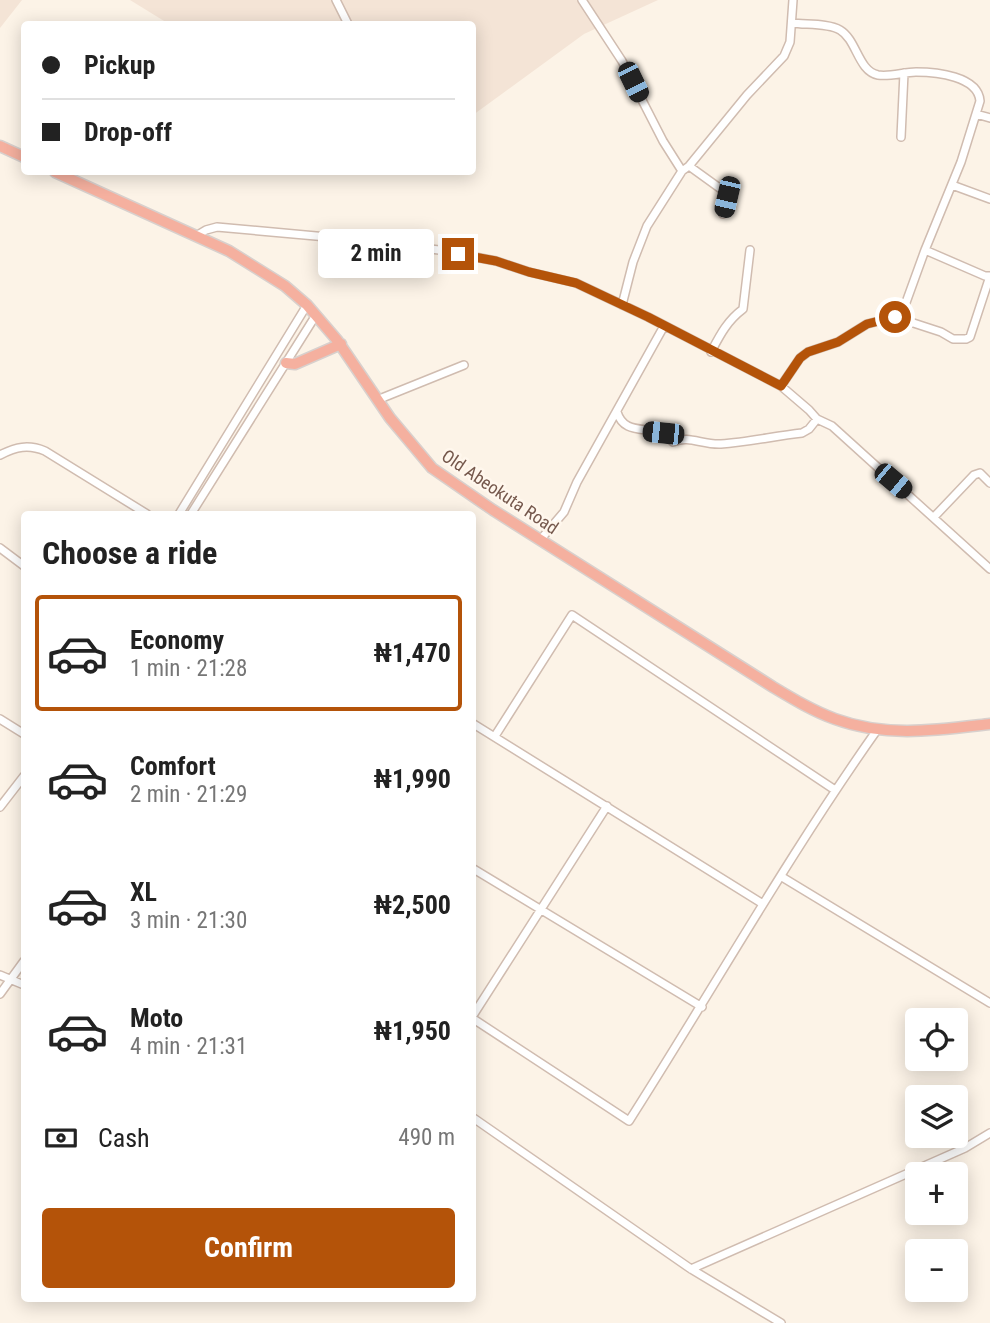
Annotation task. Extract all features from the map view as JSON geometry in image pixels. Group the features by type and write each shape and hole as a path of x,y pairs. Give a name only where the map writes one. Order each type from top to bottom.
{"highway":[{"path":"0,146 21,156"},
{"name":"Old Abeokuta Road","path":"62,175 260,268 307,305 341,344 377,400 411,446 432,468 474,498 807,707 836,719 877,730 913,732 990,724"},
{"path":"286,363 295,364 341,344"}],"street":[{"path":"335,0 346,21"},
{"path":"583,0 622,61 663,141 685,168 725,192 727,197 723,214"},
{"path":"622,305 643,236 685,168 784,56 790,43 793,0"},
{"path":"781,386 800,358 808,352 838,342 867,324 895,317 904,308 952,185 980,100 979,92 974,86 959,79 904,73 879,75 870,72 844,32 836,28 792,23"},
{"path":"901,137 904,73"},
{"path":"976,114 990,118"},
{"path":"952,185 990,199"},
{"path":"196,236 217,227 439,250 496,261 576,283 781,386 817,419 832,426 990,569"},
{"path":"711,352 733,316 743,309 750,250"},
{"path":"895,317 953,339 970,337 990,276 925,250"},
{"path":"181,511 307,305"},
{"path":"193,511 316,315"},
{"path":"541,539 564,512 663,326"},
{"path":"276,355 286,363"},
{"path":"377,400 464,365"},
{"path":"617,411 620,421 627,426 663,433 673,442 683,438 720,444 802,433 817,419"},
{"path":"0,455 31,445 142,511"},
{"path":"934,517 974,475 980,473 990,483"},
{"path":"0,548 21,564"},
{"path":"495,736 572,615 835,790"},
{"path":"0,719 21,732"},
{"path":"476,725 763,904"},
{"path":"476,1021 629,1121 835,790 877,730"},
{"path":"0,807 21,780"},
{"path":"0,802 9,796"},
{"path":"476,1012 607,806"},
{"path":"476,870 702,1007"},
{"path":"782,877 990,1003"},
{"path":"0,994 21,965"},
{"path":"0,975 21,984"},
{"path":"476,1119 691,1269 781,1323"},
{"path":"691,1269 965,1148 990,1133"}],"shaded area":[{"path":"0,0 22,0 0,28"},
{"path":"130,0 658,0 584,34 476,113 476,21 164,21"}],"route":[{"path":"458,254 496,261 576,283 781,386 800,358 808,352 838,342 867,324 895,317"}]}
